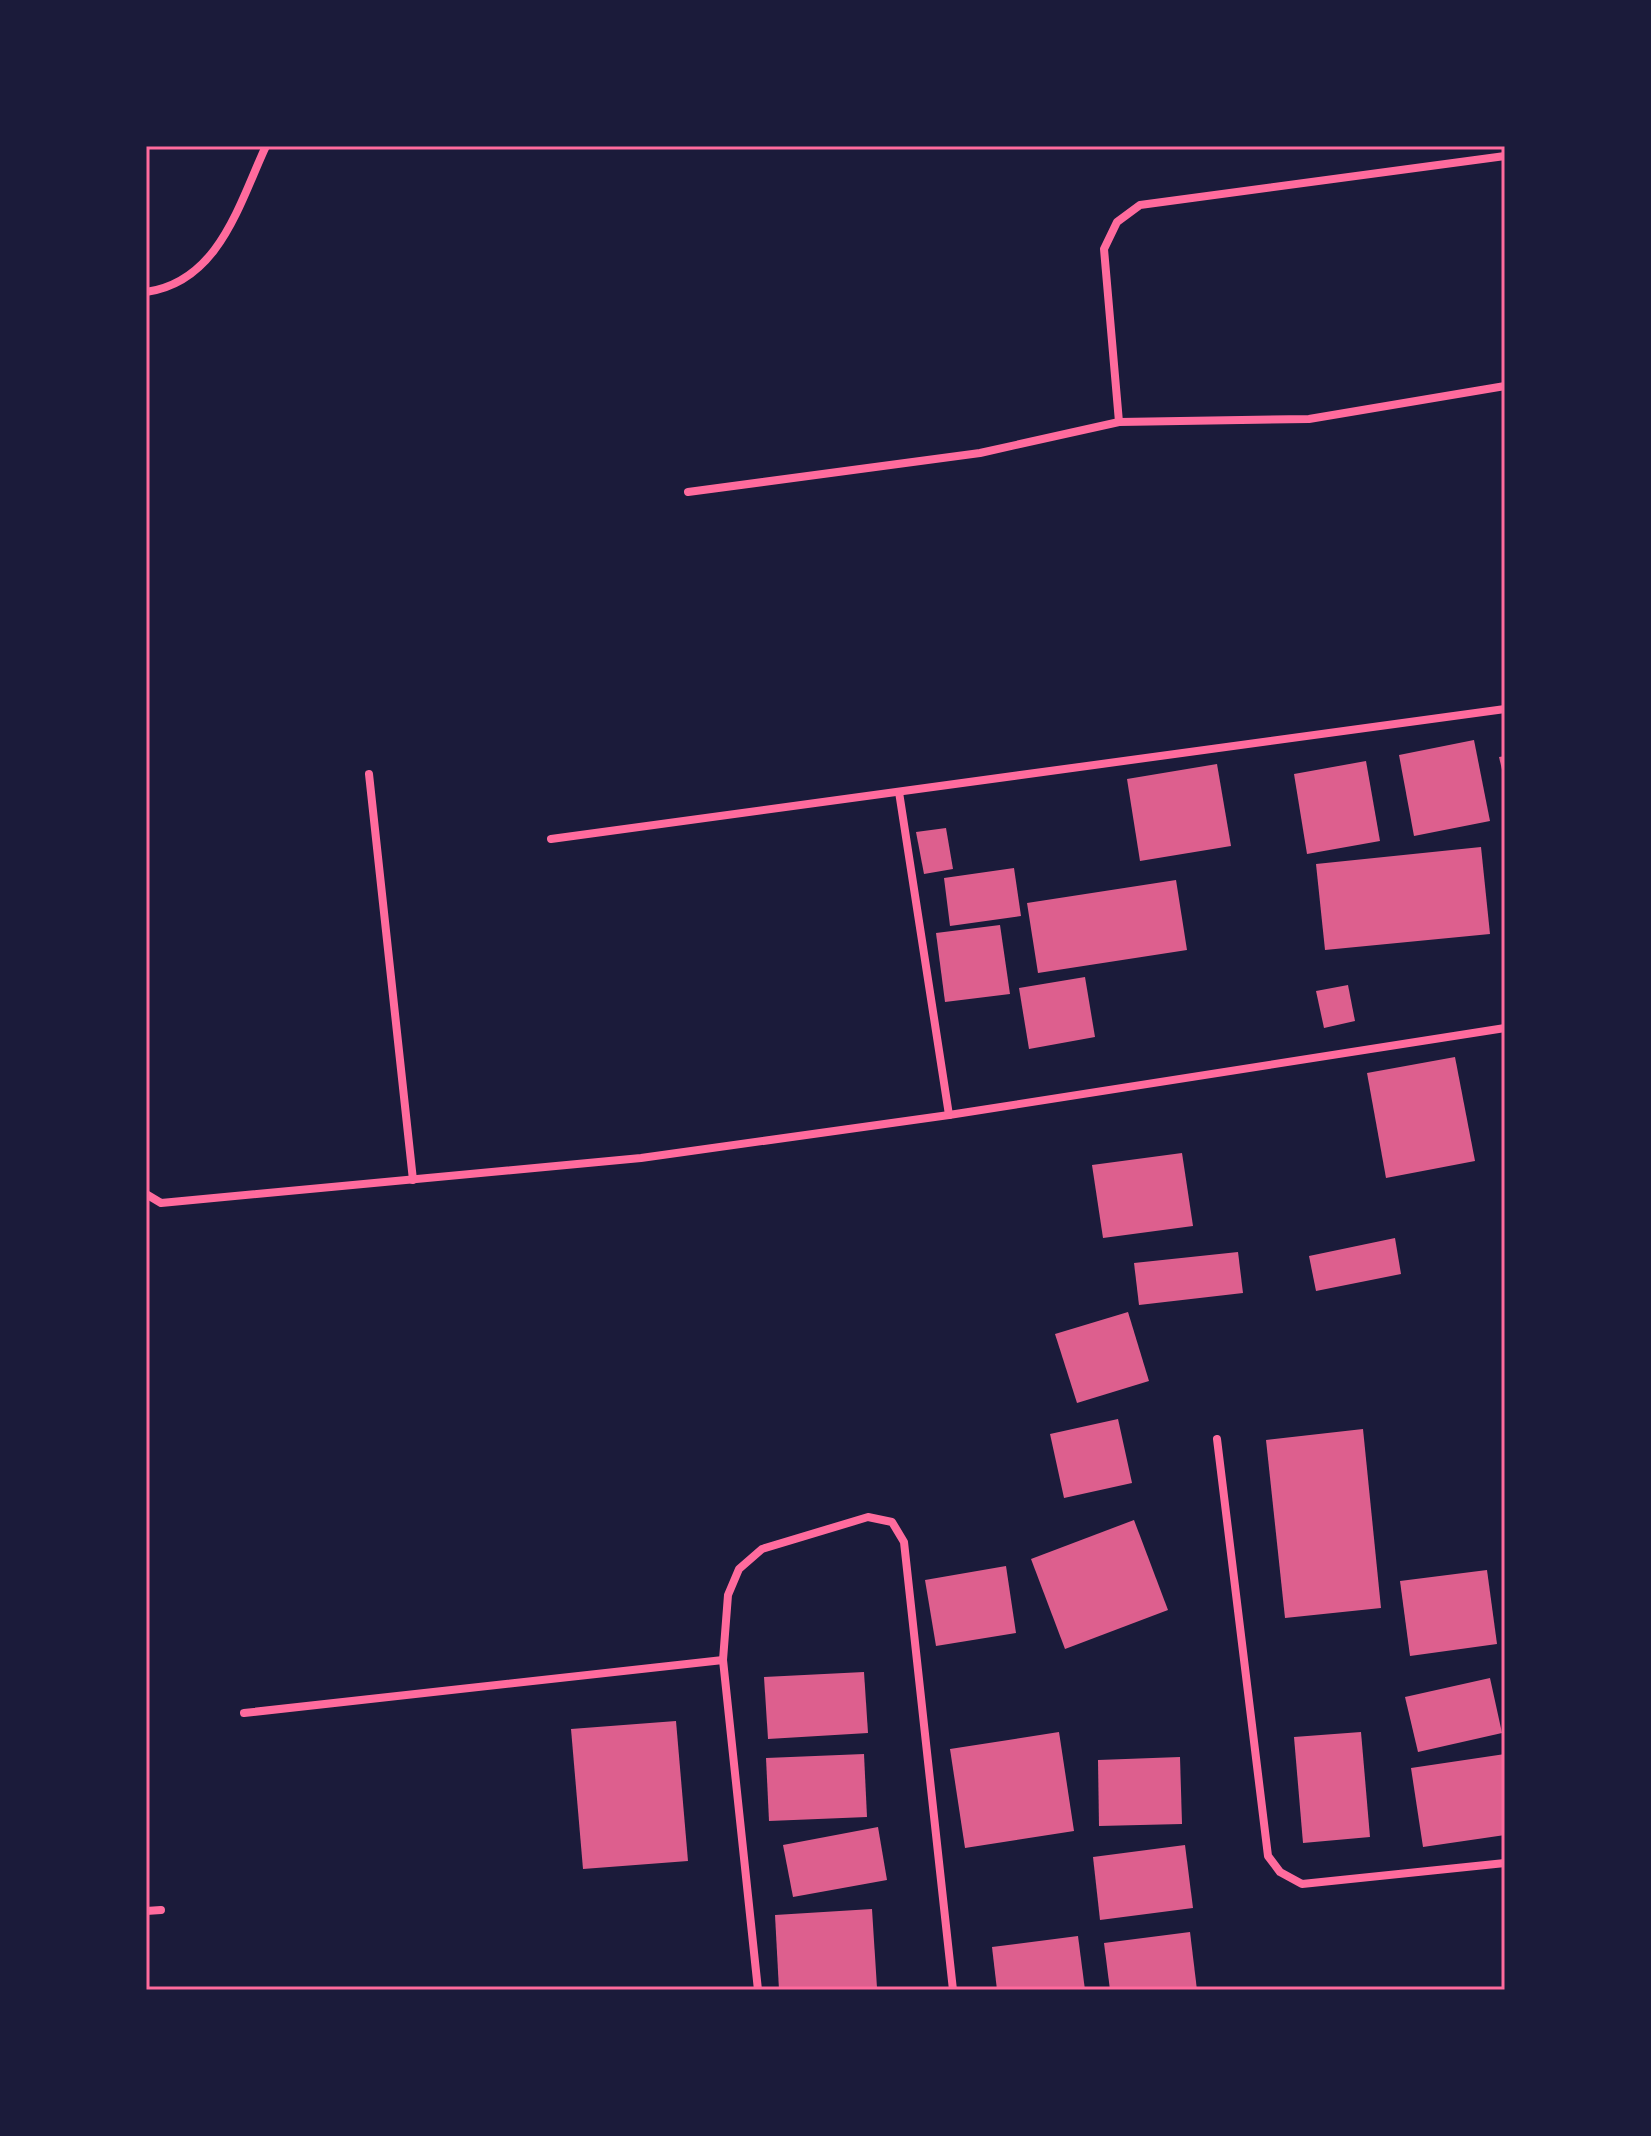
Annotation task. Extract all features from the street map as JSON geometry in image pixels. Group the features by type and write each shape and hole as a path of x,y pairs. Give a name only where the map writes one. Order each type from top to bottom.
{"street":[{"path":"146,292 167,289 194,274 218,249 266,146"},
{"path":"1119,422 1104,249 1117,222 1140,205 1505,156"},
{"path":"688,492 980,453 1119,422 1309,419 1505,386"},
{"path":"551,839 1505,709"},
{"path":"369,774 413,1180"},
{"path":"899,792 949,1115"},
{"path":"146,1194 161,1203 641,1158 949,1115 1505,1028"},
{"path":"1217,1439 1268,1856 1280,1872 1302,1884 1505,1863"},
{"path":"758,1990 723,1660 728,1595 739,1569 762,1549 868,1517 892,1522 904,1542 953,1990"},
{"path":"244,1713 723,1660"},
{"path":"146,1911 161,1910"}],"building":[{"path":"1474,740 1490,821 1414,836 1399,755"},
{"path":"1505,756 1505,777 1504,778 1499,757"},
{"path":"1366,761 1380,841 1307,854 1294,774"},
{"path":"1217,764 1231,846 1140,861 1127,779"},
{"path":"946,828 953,869 924,874 916,832"},
{"path":"1481,847 1490,934 1325,950 1316,864"},
{"path":"1014,868 1021,916 950,926 944,878"},
{"path":"1176,880 1187,950 1038,973 1027,903"},
{"path":"1000,925 1010,994 945,1002 936,933"},
{"path":"1085,977 1095,1037 1029,1049 1019,988"},
{"path":"1348,985 1355,1021 1324,1028 1316,991"},
{"path":"1455,1057 1475,1161 1386,1178 1367,1073"},
{"path":"1182,1153 1193,1226 1103,1238 1092,1165"},
{"path":"1395,1238 1401,1274 1316,1291 1309,1256"},
{"path":"1238,1252 1243,1293 1139,1305 1134,1263"},
{"path":"1128,1312 1149,1381 1077,1403 1055,1334"},
{"path":"1118,1419 1132,1483 1064,1498 1050,1434"},
{"path":"1363,1429 1381,1608 1285,1618 1266,1440"},
{"path":"1134,1520 1168,1610 1065,1649 1031,1559"},
{"path":"1006,1566 1016,1633 936,1646 925,1580"},
{"path":"1487,1570 1497,1644 1410,1656 1400,1581"},
{"path":"864,1672 868,1733 768,1739 764,1677"},
{"path":"1490,1678 1502,1733 1418,1752 1405,1697"},
{"path":"676,1721 688,1861 583,1869 571,1729"},
{"path":"1059,1732 1074,1831 965,1848 950,1749"},
{"path":"1361,1732 1370,1837 1303,1843 1294,1737"},
{"path":"864,1754 867,1817 769,1821 766,1758"},
{"path":"1505,1754 1505,1835 1423,1847 1411,1768"},
{"path":"1180,1757 1182,1824 1099,1826 1098,1760"},
{"path":"878,1827 887,1880 793,1897 783,1845"},
{"path":"1185,1845 1193,1908 1100,1920 1093,1857"},
{"path":"872,1909 877,1988 779,1990 775,1915"},
{"path":"1190,1932 1197,1990 1110,1990 1104,1943"},
{"path":"1078,1936 1085,1990 997,1990 992,1947"}]}
